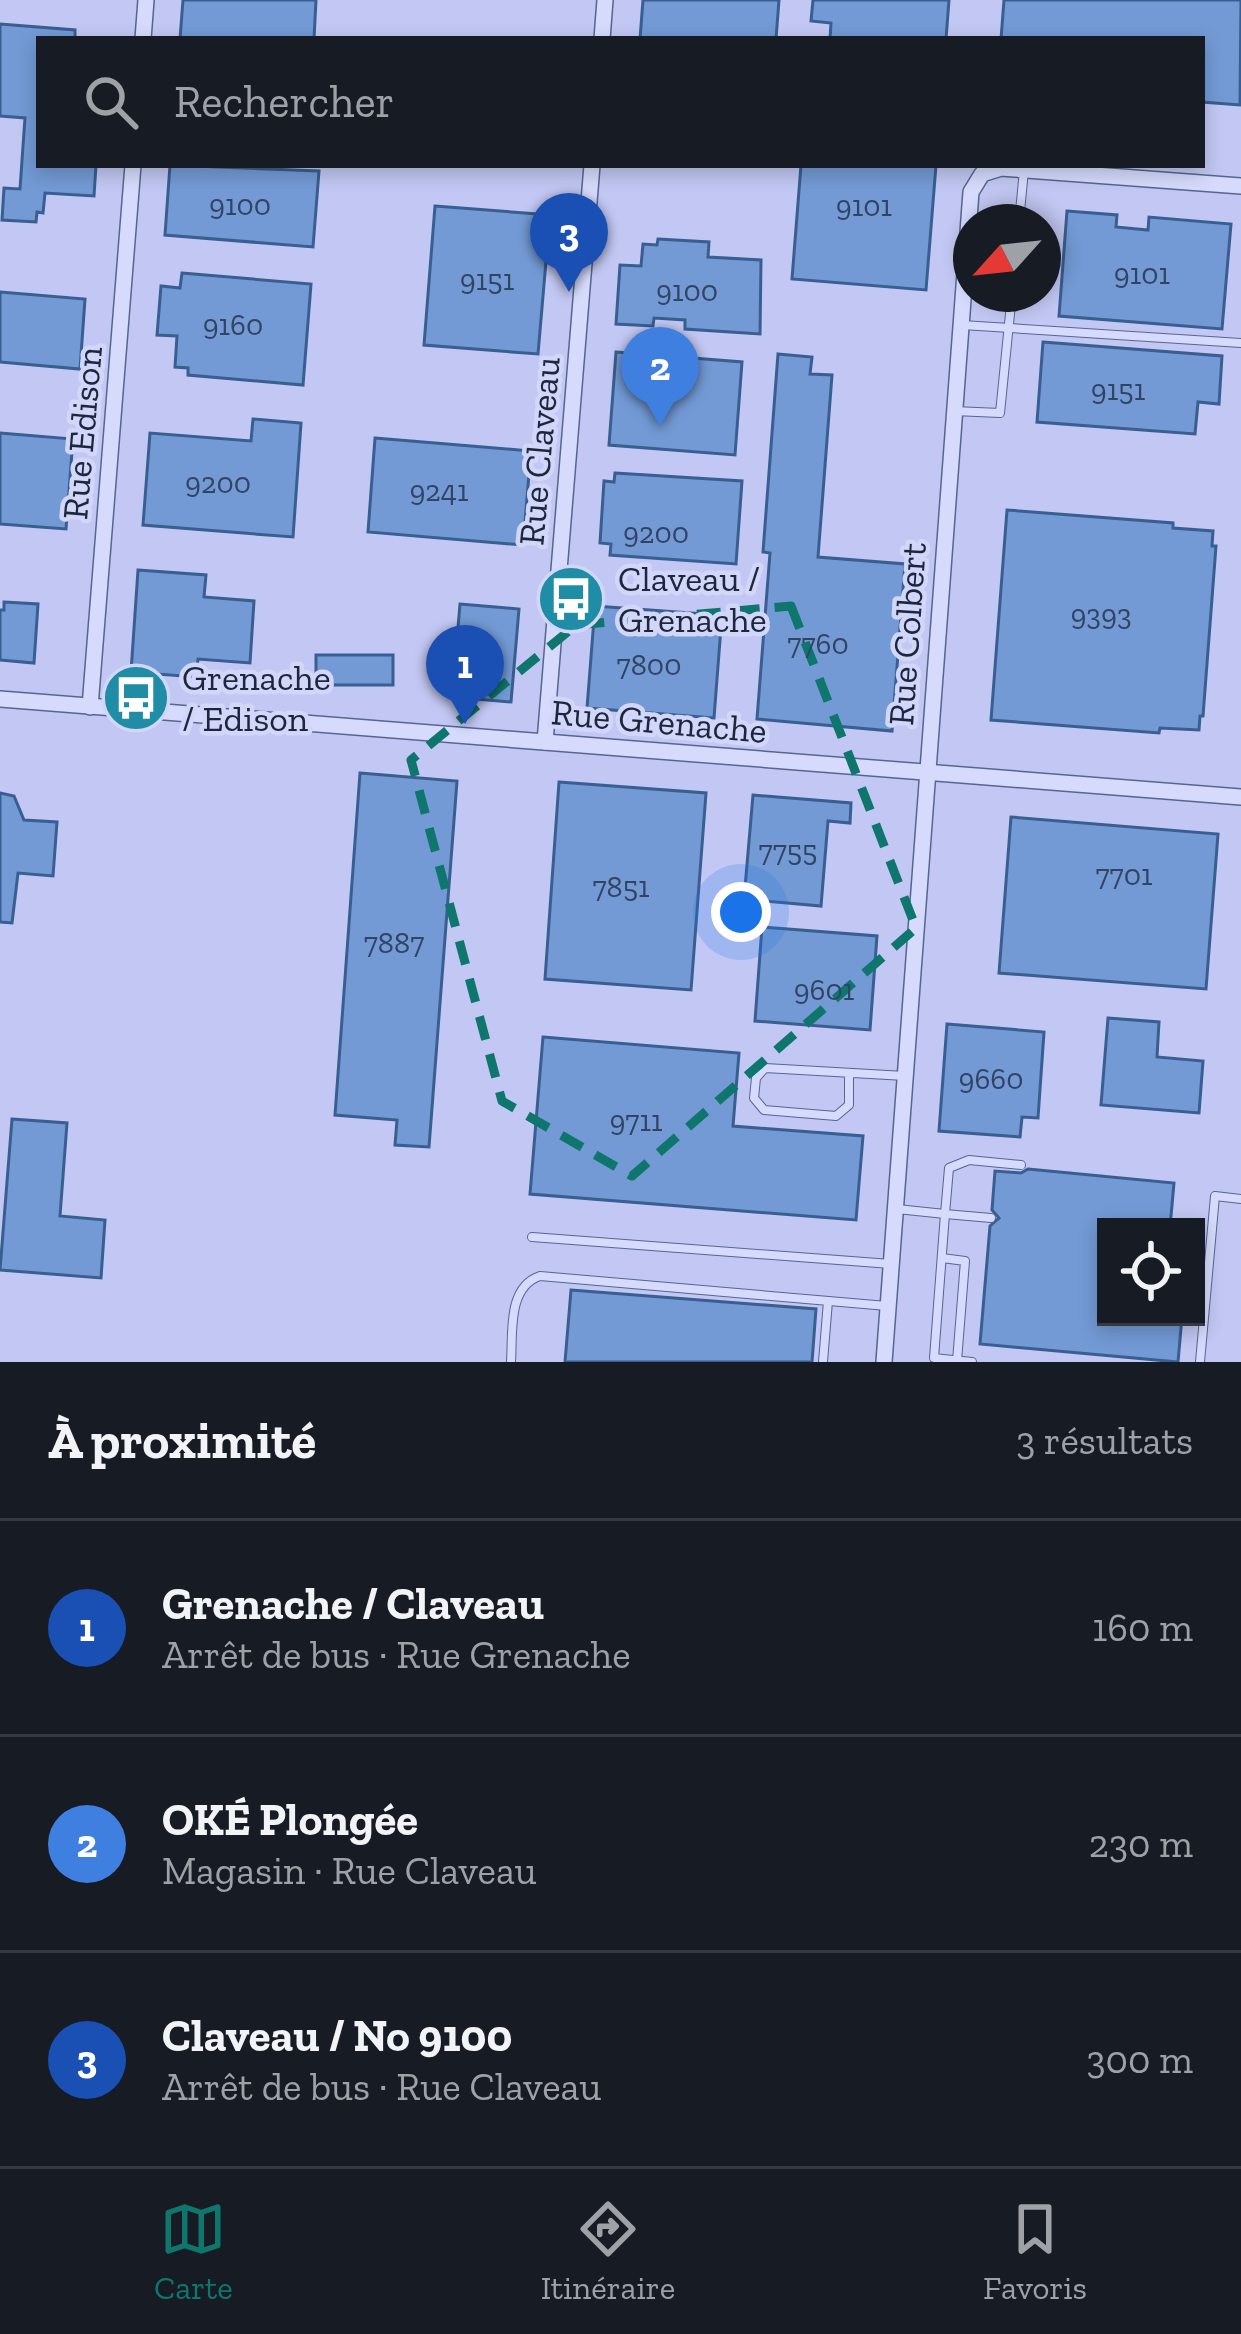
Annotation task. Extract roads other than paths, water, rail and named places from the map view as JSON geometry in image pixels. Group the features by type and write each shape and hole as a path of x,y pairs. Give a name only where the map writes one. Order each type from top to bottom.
{"street":[{"path":"143,36 146,0"},
{"path":"602,36 605,0"},
{"name":"Rue Edison","path":"89,706 133,168"},
{"name":"Rue Claveau","path":"545,742 592,168"},
{"name":"Rue Colbert","path":"884,1362 970,192 975,181 991,170 1241,186"},
{"name":"Rue Grenache","path":"0,700 1241,797"}],"lane":[{"path":"1021,204 1024,170"},
{"path":"954,411 1000,413 1010,312"},
{"path":"961,325 1241,343"},
{"path":"849,1072 849,1105 836,1116 764,1110 754,1098 756,1078 764,1068 849,1072 906,1076"},
{"path":"972,1362 933,1360 949,1168 969,1160 1022,1165"},
{"path":"1200,1362 1215,1196 1241,1199"},
{"path":"897,1209 991,1218"},
{"path":"532,1238 892,1264"},
{"path":"942,1258 965,1261 957,1360"},
{"path":"511,1362 515,1302 523,1287 540,1276 889,1306"},
{"path":"823,1362 828,1301"}],"place":[{"name":"Claveau / No 9100","path":"569,292"},
{"name":"OKÉ Plongée","path":"660,426"},
{"name":"Claveau / Grenache","path":"571,599"},
{"name":"Grenache / Edison","path":"136,698"},
{"name":"Grenache / Claveau","path":"465,724"}]}
